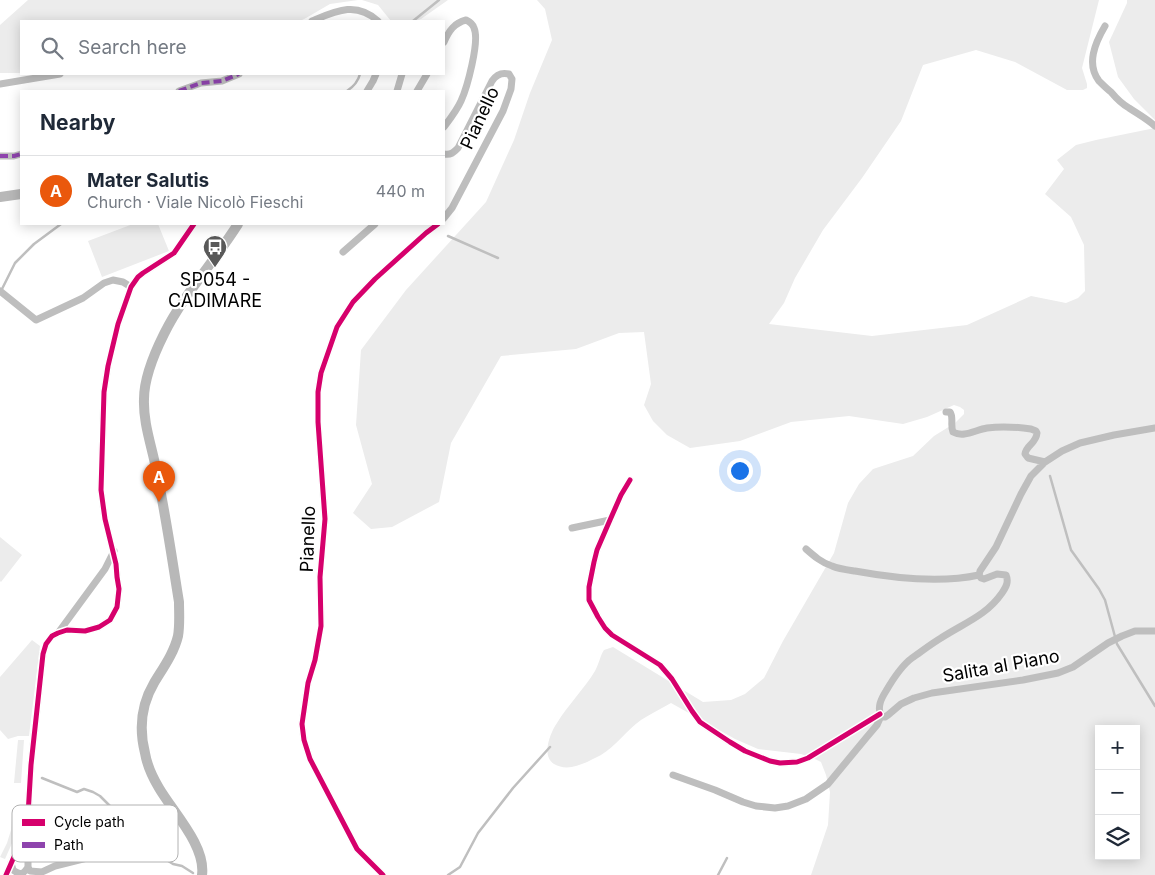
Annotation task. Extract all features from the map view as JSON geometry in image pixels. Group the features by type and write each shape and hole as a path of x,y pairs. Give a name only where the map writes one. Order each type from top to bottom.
{"main road":[{"path":"0,197 20,194"},
{"path":"170,805 150,769 141,732 141,719 149,693 172,653 178,637 180,619 179,602 160,484 145,419 145,386 163,336 176,310 236,225"},
{"path":"178,817 193,840 202,860 202,875"}],"street":[{"path":"314,20 338,10 351,9 363,11 377,20"},
{"name":"Pianello","path":"445,40 448,32 460,22 466,20 475,29 475,50 469,76 461,101 445,125"},
{"path":"1105,26 1094,48 1093,69 1095,74 1100,82 1127,107 1155,126"},
{"name":"Pianello","path":"445,154 454,153 458,148 495,77 503,73 509,74 512,80 511,89 504,111 452,208 445,217"},
{"path":"0,84 54,75"},
{"path":"182,90 201,83 222,81 237,75"},
{"path":"368,90 376,75"},
{"path":"397,90 402,75"},
{"path":"418,90 427,75"},
{"path":"0,156 20,154"},
{"path":"29,805 42,654 46,644 52,636 58,633 67,630 85,631 105,624 110,620 117,607 122,589 105,518 102,490 104,392 118,324 131,288 138,277 174,253 193,225"},
{"path":"344,252 374,225"},
{"name":"Pianello","path":"383,875 357,849 310,759 304,740 302,724 304,702 315,660 321,626 320,577 325,518 318,422 318,392 321,373 337,327 354,302 375,280 437,225"},
{"path":"0,290 36,320 83,298 104,283 113,280 123,282 131,288"},
{"path":"946,412 950,412 952,415 951,429 959,435 987,428 1025,428 1036,431 1036,439 1025,454 1026,457 1044,462"},
{"path":"806,549 816,558 832,566 868,574 944,580 979,575 982,567 996,547 1020,494 1031,476 1044,462 1080,442 1155,428"},
{"name":"Salita al Piano","path":"630,480 621,495 597,550 589,588 589,600 605,628 660,666 672,678 700,722 745,751 770,761 797,762 808,758 881,715 888,716 901,704 914,698 932,693 1024,680 1063,671 1073,667 1108,643 1122,636 1136,631 1155,631"},
{"path":"572,528 610,520"},
{"path":"58,633 105,569 114,551"},
{"name":"Salita al Piano","path":"881,715 880,705 882,697 899,671 910,659 976,618 997,600 1006,588 1006,575 997,574 984,579 979,575"},
{"path":"672,775 756,806 775,808 788,806 806,799 828,784 877,725 881,715"},
{"path":"11,864 12,870 22,874 28,867 28,862"},
{"path":"28,867 30,871 42,872 71,862"},
{"path":"6,875 11,864"}],"shaded area":[{"path":"28,0 358,0 330,4 302,20 20,20 20,73 0,73 0,25"},
{"path":"362,0 448,0 418,20 390,20 378,5"},
{"path":"537,0 1099,0 1082,68 1087,84 1087,88 1083,90 1067,90 1015,62 976,50 923,65 901,121 823,230 795,278 784,303 769,324 872,336 967,325 1031,296 1066,303 1078,298 1085,291 1084,245 1071,217 1045,194 1064,169 1057,160 1076,145 1155,128 1155,875 811,875 828,825 830,792 821,762 801,754 758,749 735,739 671,703 641,720 606,752 584,763 572,767 560,766 554,764 548,756 548,744 554,727 595,671 604,650 613,647 703,702 731,700 745,694 764,678 783,641 834,553 848,503 859,484 873,469 913,456 934,436 955,423 964,414 964,410 960,407 954,405 927,417 903,424 849,416 791,422 740,441 690,448 667,435 653,421 644,405 651,384 644,332 619,333 576,349 501,356 451,443 439,502 392,527 371,529 353,513 372,484 356,425 361,350 406,290 486,202 514,140 530,93 552,40 545,9"},
{"path":"1127,0 1155,0 1155,120 1134,99 1118,77 1109,42"},
{"path":"130,225 158,225 169,251 102,277 88,241"},
{"path":"0,537 22,555 1,582 0,581"},
{"path":"32,640 40,646 29,736 18,736 8,739 0,730 0,677"},
{"path":"18,740 24,740 21,783 14,783"},
{"path":"12,813 12,843 5,859 0,857 11,830"}],"waterway":[{"path":"414,20 439,0"},
{"path":"348,90 355,84 360,75"},
{"path":"2,289 15,263 34,244 60,225"},
{"path":"448,236 498,258"},
{"path":"1050,476 1071,550 1105,600 1117,644 1155,706"},
{"path":"448,875 460,867 478,833 513,788 550,747"},
{"path":"42,778 77,792 84,789 93,792 109,805"},
{"path":"718,875 727,858"},
{"path":"170,862 182,866 193,873"}],"marked path":[{"path":"182,90 201,83 222,81 237,75"},
{"path":"0,156 20,154"}],"cycle path":[{"path":"29,805 31,765 43,654 46,644 52,636 67,630 85,631 99,627 110,620 117,607 119,589 116,564 105,519 101,490 104,392 118,324 131,287 138,277 174,253 193,225"},
{"path":"383,875 357,849 310,759 304,740 302,724 308,683 315,660 321,626 320,577 325,519 318,422 318,392 321,373 337,327 353,302 375,279 437,225"},
{"path":"630,480 621,495 597,550 589,587 589,600 605,628 612,635 660,665 672,679 700,722 745,751 780,763 797,762 808,758 880,714"},
{"path":"6,875 12,861"}],"place":[{"name":"SP054 - CADIMARE","path":"215,268"},
{"name":"Mater Salutis","path":"159,502"}]}
